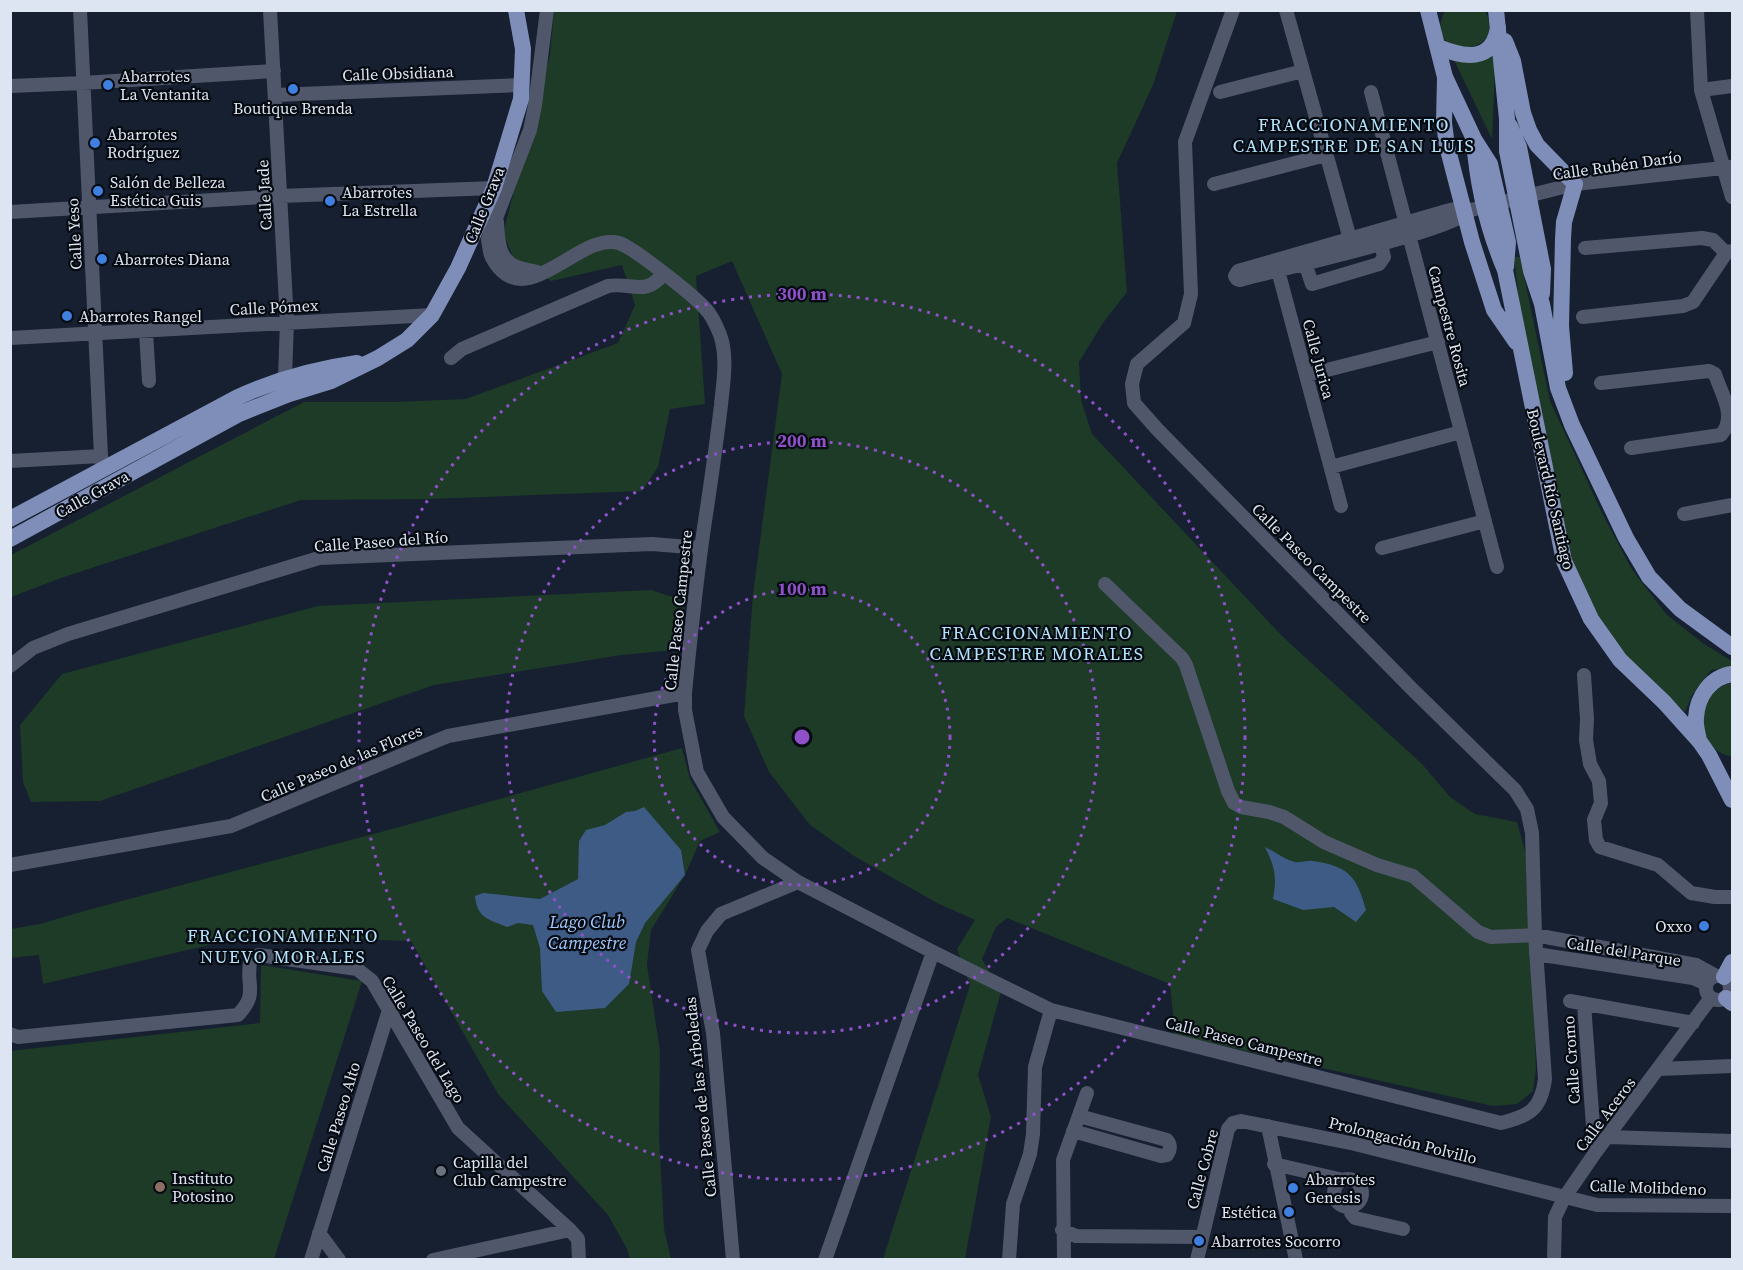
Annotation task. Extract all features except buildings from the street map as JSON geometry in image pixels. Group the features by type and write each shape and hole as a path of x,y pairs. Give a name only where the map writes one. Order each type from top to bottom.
{"main road":[{"name":"Calle Grava","path":"10,539 239,414 331,381 370,361 407,340 432,315 458,268 494,188 520,99 523,49 516,10"},
{"name":"Boulevard Río Santiago","path":"1432,13 1445,77 1474,139 1490,164 1508,242 1506,270 1520,348 1564,561 1591,619 1620,660 1664,702 1704,749 1732,800"},
{"name":"Boulevard Río Santiago","path":"1497,17 1507,119 1519,147 1541,258 1542,304 1558,388 1572,425 1626,538 1649,577 1680,609 1732,647"},
{"path":"1438,47 1456,55 1477,54 1493,42 1497,17"},
{"path":"1497,17 1513,61 1523,113 1529,130 1537,145 1575,184 1564,222 1561,326 1572,425"},
{"path":"1445,77 1444,123 1447,146 1470,211 1472,242 1494,310 1520,348"},
{"name":"Calle Grava","path":"10,519 103,463 236,398 285,377 370,361"},
{"path":"1732,674 1713,681 1703,692 1696,718 1704,749 1727,766 1732,767"},
{"path":"1722,989 1732,962"}],"street":[{"name":"Calle Yeso","path":"80,10 103,463"},
{"name":"Calle Jade","path":"270,10 287,322 285,377"},
{"name":"Calle Paseo Campestre","path":"545,15 530,130 488,239 490,257 505,274 518,279 542,273 590,248 618,243 634,251 687,291 709,312 722,340 725,368 701,548 685,693 697,772 723,817 763,858 798,882 1051,1010 1501,1123 1518,1119 1533,1111 1543,1096 1545,1078 1536,954 1532,833 1527,809 1515,790 1412,689 1156,429 1134,403 1132,384 1137,364 1184,323 1191,294 1185,142 1233,10"},
{"path":"1286,10 1352,245"},
{"path":"1697,10 1701,90 1727,167 1732,197"},
{"path":"10,86 83,84 274,70"},
{"path":"1220,92 1303,71"},
{"name":"Calle Obsidiana","path":"276,95 522,85"},
{"path":"1701,90 1732,86"},
{"name":"Campestre Rosita","path":"1371,92 1497,567"},
{"path":"1214,184 1326,155"},
{"name":"Calle Rubén Darío","path":"1352,245 1575,184 1727,167"},
{"path":"10,212 280,196 494,188"},
{"path":"1305,263 1312,284 1379,264 1384,257 1379,237"},
{"path":"1583,317 1683,306 1693,302 1729,252 1713,240 1702,238 1585,248"},
{"path":"1276,265 1305,263 1352,245"},
{"path":"1276,265 1352,245"},
{"name":"Calle Jurica","path":"1276,265 1341,506"},
{"path":"451,358 462,349 608,286 648,287 657,283 663,274"},
{"name":"Calle Pómex","path":"10,338 432,315"},
{"path":"146,332 149,381"},
{"path":"1307,375 1438,342"},
{"path":"1601,383 1709,371 1715,374 1731,417 1728,427 1721,435 1631,448"},
{"path":"1331,467 1461,432"},
{"path":"10,461 103,463"},
{"path":"1684,514 1732,507"},
{"path":"1382,548 1485,521"},
{"name":"Calle Paseo del Río","path":"10,666 33,648 68,634 319,558 652,544 701,548"},
{"name":"Calle del Parque","path":"1105,584 1186,664 1234,803 1241,807 1284,817 1324,842 1377,865 1413,876 1478,932 1491,937 1535,935 1696,965 1722,989"},
{"path":"1584,675 1586,740 1590,764 1599,781 1601,802 1594,820 1596,840 1600,848 1658,865 1691,893 1732,897"},
{"name":"Calle Paseo de las Flores","path":"10,866 231,826 448,736 685,693"},
{"name":"Calle Paseo de las Arboledas","path":"734,1260 713,1033 698,950 707,931 721,914 798,882"},
{"path":"1608,965 1611,950"},
{"path":"825,1260 933,952"},
{"name":"Calle del Parque","path":"1536,954 1693,978 1722,989"},
{"name":"Calle Paseo del Lago","path":"11,1035 18,1037 238,1015 246,1007 252,995 248,969 251,958 259,955 357,969 372,981 458,1128 570,1230 578,1239 579,1260"},
{"name":"Calle Aceros","path":"1554,1260 1555,1216 1564,1198 1693,1023 1722,989"},
{"name":"Calle Cromo","path":"1595,1153 1577,1003 1693,1023"},
{"name":"Calle Paseo Alto","path":"311,1260 389,1010"},
{"path":"1009,1260 1013,1204 1030,1154 1034,1134 1035,1067 1051,1010"},
{"path":"1659,1069 1732,1066"},
{"path":"1064,1256 1063,1160 1087,1093"},
{"path":"1073,1131 1161,1156 1167,1155 1170,1150 1167,1140 1079,1116"},
{"name":"Prolongación Polvillo","path":"1233,1123 1241,1121 1355,1144 1564,1198"},
{"name":"Calle Cobre","path":"1197,1260 1228,1129 1233,1123"},
{"path":"1268,1126 1274,1164 1296,1260"},
{"path":"1608,1137 1732,1141"},
{"path":"1274,1164 1343,1180 1352,1179 1362,1189 1361,1199 1351,1207 1342,1206 1334,1196 1336,1186 1343,1180"},
{"name":"Calle Molibdeno","path":"1564,1198 1597,1205 1732,1206"},
{"path":"1351,1207 1351,1213 1355,1218 1403,1229"},
{"path":"433,1260 570,1230"},
{"path":"1062,1230 1076,1236 1201,1237"},
{"path":"319,1233 339,1260"},
{"path":"1064,1256 1069,1243 1076,1236"}],"green space":[{"path":"554,11 1177,11 1153,85 1117,163 1127,292 1103,323 1079,362 1081,400 1092,434 1283,637 1422,764 1450,797 1475,814 1517,822 1528,862 1536,1069 1533,1091 1517,1104 1493,1106 1175,1035 1170,984 1007,918 996,927 982,959 1001,992 978,1075 991,1117 965,1259 883,1259 970,985 957,949 975,920 937,903 854,856 810,825 769,772 744,716 753,594 782,374 732,261 696,276 705,404 670,409 658,467 642,491 430,499 301,500 61,578 11,597 11,555 304,402 466,399 618,343 635,305 622,265 551,281 513,257 503,233 550,55"},
{"path":"1445,11 1485,11 1490,27 1486,38 1477,45 1465,47 1453,45 1444,38 1440,27"},
{"path":"1493,53 1495,72 1492,139 1454,60 1474,62"},
{"path":"1514,257 1520,257 1550,401 1602,513 1631,568 1666,614 1704,644 1732,661 1732,667 1711,670 1692,695 1685,712 1616,647 1591,604 1571,559 1521,319"},
{"path":"651,590 685,601 676,650 621,655 434,685 100,801 31,802 23,782 20,725 62,674 318,606"},
{"path":"1732,683 1732,757 1719,752 1712,746 1706,737 1702,718 1704,708 1715,692"},
{"path":"682,748 690,779 720,832 700,841 685,875 651,930 647,965 660,1051 659,1136 664,1229 671,1259 630,1259 608,1215 498,1094 411,941 247,936 43,984 39,955 11,958 11,929 40,924"},
{"path":"261,965 362,981 274,1259 11,1259 10,1051 260,1023"}],"water":[{"name":"Lago Club Campestre","path":"644,807 681,850 685,875 645,923 636,942 629,984 605,1008 556,1012 542,991 540,948 533,925 518,923 507,927 485,917 478,909 475,896 483,893 540,899 578,879 579,841 586,830 605,825 626,812"},
{"path":"1265,847 1291,861 1325,863 1343,870 1355,881 1366,910 1356,922 1334,907 1303,910 1273,899 1274,872"}],"place":[{"name":"Abarrotes La Ventanita","path":"108,85"},
{"name":"Boutique Brenda","path":"293,89"},
{"name":"Abarrotes Rodríguez","path":"95,143"},
{"name":"Salón de Belleza Estética Guis","path":"98,191"},
{"name":"Abarrotes La Estrella","path":"330,201"},
{"name":"Abarrotes Diana","path":"102,259"},
{"name":"Abarrotes Rangel","path":"67,316"},
{"name":"Oxxo","path":"1704,926"},
{"name":"Capilla del Club Campestre","path":"441,1171"},
{"name":"Instituto Potosino","path":"160,1187"},
{"name":"Abarrotes Genesis","path":"1293,1188"},
{"name":"Estética","path":"1289,1212"},
{"name":"Abarrotes Socorro","path":"1199,1241"}],"district":[{"name":"FRACCIONAMIENTO CAMPESTRE DE SAN LUIS","path":"1354,135"},
{"name":"FRACCIONAMIENTO CAMPESTRE MORALES","path":"1037,643"},
{"name":"FRACCIONAMIENTO NUEVO MORALES","path":"283,946"}]}
